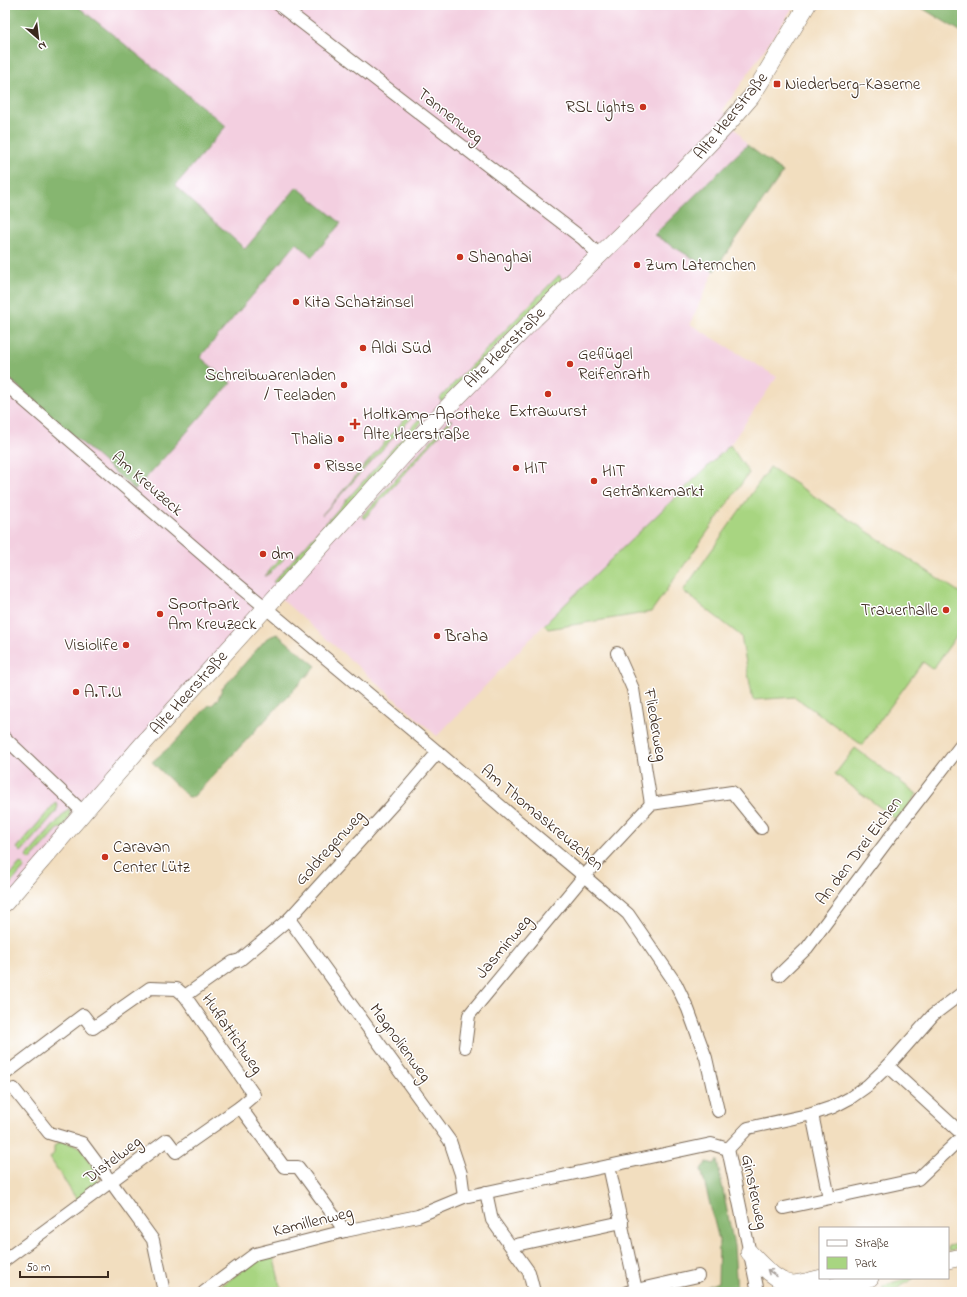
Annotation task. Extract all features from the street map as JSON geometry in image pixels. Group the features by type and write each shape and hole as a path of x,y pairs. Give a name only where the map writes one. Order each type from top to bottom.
{"street":[{"name":"Tannenweg","path":"279,5 588,243 599,255"},
{"name":"Alte Heerstraße","path":"5,903 83,812 437,418 700,154 751,97 807,5"},
{"name":"Am Kreuzeck","path":"5,384 266,608"},
{"name":"Am Thomaskreuzchen","path":"266,608 628,914 676,984 688,1009 706,1058 718,1111"},
{"name":"Fliederweg","path":"618,653 633,689 651,804"},
{"path":"5,738 83,812"},
{"name":"An den Drei Eichen","path":"779,975 807,948 962,744"},
{"name":"Goldregenweg","path":"240,960 289,919 396,801 438,752"},
{"path":"584,876 651,804 732,792 761,828"},
{"name":"Jasminweg","path":"465,1047 469,1015 584,876"},
{"name":"Magnolienweg","path":"289,919 450,1141 461,1174 464,1197"},
{"name":"Huflattichweg","path":"185,996 233,962 240,960"},
{"name":"Huflattichweg","path":"164,1292 153,1240 111,1182 82,1143 49,1133 10,1093 5,1076 83,1016 93,1028 150,988 177,989 185,996 254,1096 240,1107"},
{"path":"728,1149 748,1128 812,1114 833,1107 850,1098 867,1086 888,1066 933,1015 962,993"},
{"path":"784,1208 918,1179 962,1135 888,1066"},
{"path":"240,1107 284,1167 298,1167 345,1232"},
{"name":"Distelweg","path":"5,1260 168,1140 176,1152 240,1107"},
{"path":"812,1114 829,1198"},
{"name":"Ginsterweg","path":"439,1206 464,1197 711,1144 728,1149 758,1292"},
{"path":"609,1166 622,1222 632,1291 698,1276"},
{"path":"486,1192 492,1220 530,1272 534,1292"},
{"name":"Kamillenweg","path":"204,1292 255,1254 418,1216 439,1206"},
{"path":"511,1246 622,1222"},
{"path":"749,1252 762,1266 784,1281 793,1284 819,1279"},
{"path":"949,1260 962,1256"},
{"path":"809,1292 861,1279"}],"shaded area":[{"path":"76,5 788,5 792,9 723,110 747,145 655,234 714,271 690,324 777,377 730,445 538,631 437,736 279,597 5,903 5,375 135,490 231,383 200,357 248,300 297,187 245,249 175,186 225,125"}],"green space":[{"path":"5,5 76,5 226,126 175,186 245,249 297,187 341,223 312,257 297,243 200,357 231,383 135,490 5,375"},
{"path":"917,5 962,5 962,32 960,31"},
{"path":"747,145 783,172 714,271 654,235"},
{"path":"559,275 562,279 442,401 439,399 455,382"},
{"path":"411,412 415,414 322,515 409,414"},
{"path":"419,419 422,422 279,581 276,583 273,582"},
{"path":"451,419 451,422 364,519 362,516"},
{"path":"730,445 749,473 651,612 548,629 544,625 604,566"},
{"path":"770,467 962,594 962,628 933,669 923,662 862,745 795,697 753,700 741,636 683,591"},
{"path":"281,557 284,559 265,576"},
{"path":"277,634 316,666 193,797 188,797 152,762 172,745 209,705 212,705 218,699 222,689 267,638"},
{"path":"855,748 917,794 897,820 835,774"},
{"path":"56,802 58,806 56,812 21,852 17,848"},
{"path":"70,807 70,816 63,828 58,829 30,860 26,857"},
{"path":"20,863 25,867 5,890 5,881"},
{"path":"61,1141 80,1147 99,1174 95,1189 77,1200 50,1158 54,1153 54,1146"},
{"path":"717,1160 734,1246 737,1292 689,1292 702,1289 718,1282 719,1240 701,1169 707,1162 714,1164"},
{"path":"962,1243 962,1248 949,1251 949,1246"},
{"path":"273,1255 282,1292 213,1292 258,1259"},
{"path":"904,1279 912,1279 892,1292 883,1292 882,1287"}],"place":[{"name":"Niederberg-Kaserne","path":"777,84"},
{"name":"RSL Lights","path":"643,107"},
{"name":"Shanghai","path":"460,257"},
{"name":"Zum Laternchen","path":"637,265"},
{"name":"Kita Schatzinsel","path":"296,302"},
{"name":"Aldi Süd","path":"363,348"},
{"name":"Geflügel Reifenrath","path":"570,364"},
{"name":"Schreibwarenladen / Teeladen","path":"344,385"},
{"name":"Extrawurst","path":"548,394"},
{"name":"Holtkamp-Apotheke Alte Heerstraße","path":"355,424"},
{"name":"Thalia","path":"341,439"},
{"name":"Risse","path":"317,466"},
{"name":"HIT","path":"516,468"},
{"name":"HIT Getränkemarkt","path":"594,481"},
{"name":"dm","path":"263,554"},
{"name":"Trauerhalle","path":"946,610"},
{"name":"Sportpark Am Kreuzeck","path":"160,614"},
{"name":"Braha","path":"437,636"},
{"name":"Visiolife","path":"126,645"},
{"name":"A.T.U","path":"76,692"},
{"name":"Caravan Center Lütz","path":"105,857"}]}
